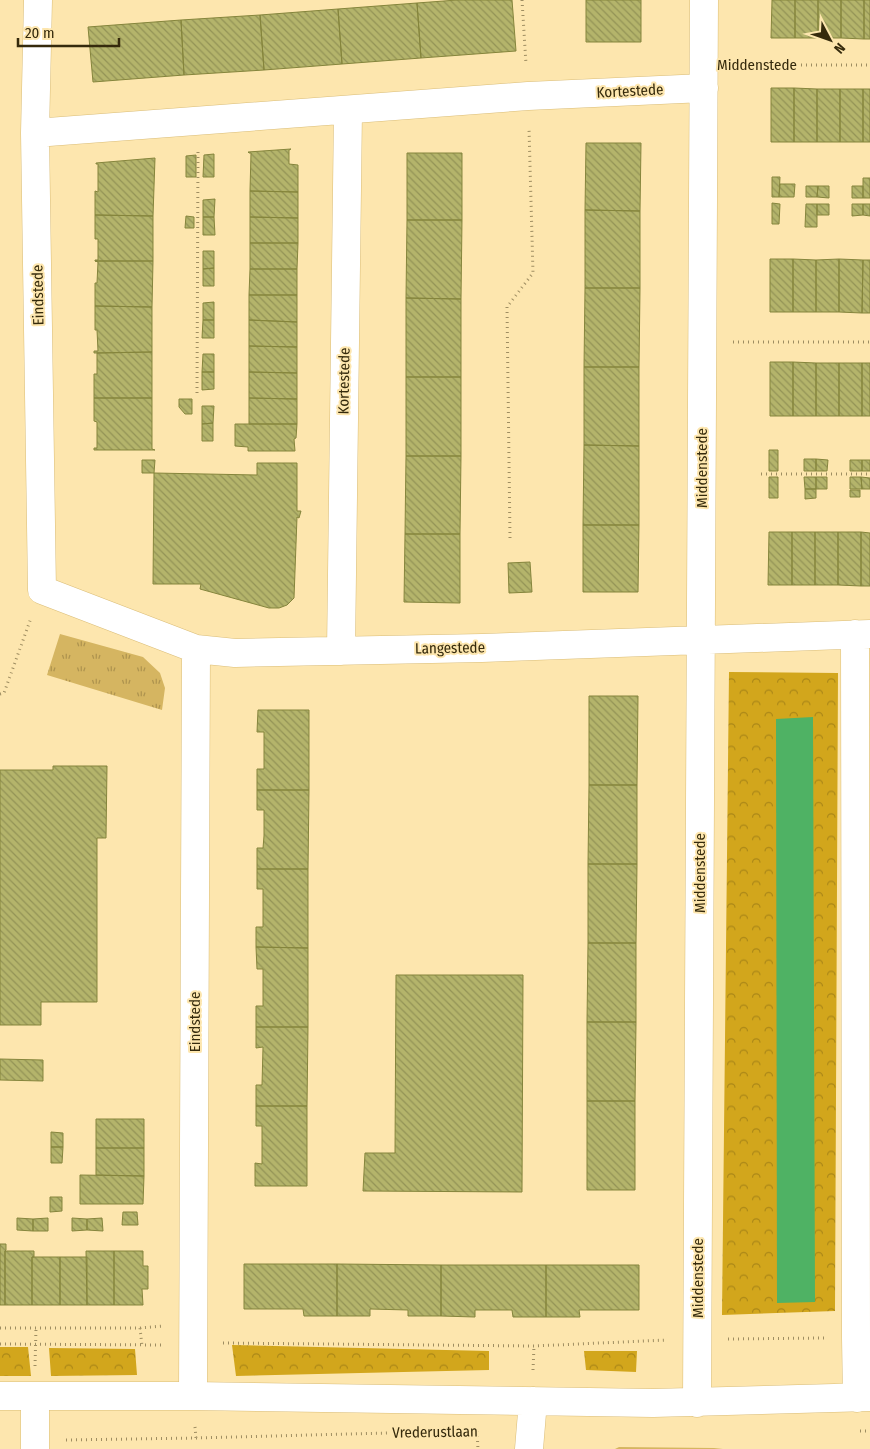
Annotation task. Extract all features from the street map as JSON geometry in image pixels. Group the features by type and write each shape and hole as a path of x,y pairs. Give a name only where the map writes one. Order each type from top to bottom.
{"street":[{"name":"Eindstede","path":"38,0 35,133 42,590"},
{"name":"Middenstede","path":"697,1403 704,0"},
{"name":"Kortestede","path":"35,133 528,96 704,76"},
{"name":"Kortestede","path":"341,651 348,111"},
{"name":"Langestede","path":"42,590 196,648 235,653 862,634"},
{"path":"862,634 856,1338 864,1397"},
{"name":"Eindstede","path":"193,1396 196,648"},
{"name":"Vrederustlaan","path":"0,1396 193,1396 697,1403 864,1397"},
{"path":"35,1397 35,1445"},
{"path":"530,1441 532,1401"}],"path":[{"path":"510,538 507,307 533,273 528,96 522,0"},
{"name":"Middenstede","path":"704,76 870,65"},
{"path":"197,393 198,148"},
{"path":"702,342 870,342"},
{"path":"761,474 870,474"},
{"path":"0,694 4,693 42,590"},
{"path":"0,1328 140,1328 194,1333 534,1346 698,1339 856,1338"},
{"path":"35,1344 36,1328"},
{"path":"0,1344 142,1346 140,1328"},
{"name":"Vrederustlaan","path":"468,1430 478,1430 530,1441"},
{"path":"478,1430 478,1449"},
{"path":"858,1431 870,1431"},
{"name":"Vrederustlaan","path":"35,1445 140,1438 390,1433"}],"green space":[{"path":"60,634 143,657 160,673 165,688 162,710 47,675"},
{"path":"729,672 838,673 835,1311 722,1315"},
{"path":"232,1345 489,1351 489,1370 236,1376"},
{"path":"0,1347 28,1347 31,1376 0,1376"},
{"path":"49,1348 135,1349 137,1375 51,1376"},
{"path":"584,1351 637,1351 636,1372 586,1370"},
{"path":"619,1447 714,1448 723,1449 615,1449"}],"shaded area":[{"path":"813,717 815,1302 777,1303 776,719"}],"building":[{"path":"457,0 512,0 516,51 421,58 417,3"},
{"path":"586,0 641,0 641,42 586,42"},
{"path":"772,0 795,0 795,38 771,38"},
{"path":"795,0 818,0 818,38 795,38"},
{"path":"818,0 841,0 841,38 818,38"},
{"path":"841,0 864,0 864,39 841,38"},
{"path":"864,0 870,0 870,39 864,39"},
{"path":"417,3 421,58 342,64 338,9"},
{"path":"338,9 342,64 264,70 260,15"},
{"path":"260,15 264,70 184,75 181,20"},
{"path":"181,20 184,75 93,82 88,27"},
{"path":"771,88 794,88 794,142 771,142"},
{"path":"794,88 817,89 817,142 794,142"},
{"path":"817,89 840,89 840,142 817,142"},
{"path":"840,89 863,89 863,142 840,142"},
{"path":"863,89 870,89 870,142 863,142"},
{"path":"586,143 641,143 640,211 585,210"},
{"path":"291,149 289,150 289,164 298,165 298,192 250,191 251,153 248,152"},
{"path":"407,153 462,153 462,220 407,220"},
{"path":"214,154 214,177 203,177 204,155"},
{"path":"196,155 196,177 186,177 186,156"},
{"path":"155,158 153,216 95,215 95,191 98,192 98,164 96,163"},
{"path":"772,177 780,177 779,197 772,197"},
{"path":"863,178 870,178 870,198 863,198"},
{"path":"780,184 795,184 794,197 779,197"},
{"path":"806,186 818,186 817,197 806,197"},
{"path":"818,186 829,186 829,198 817,197"},
{"path":"852,186 863,186 863,198 852,198"},
{"path":"250,191 298,192 298,218 250,217"},
{"path":"215,199 214,217 203,217 203,200"},
{"path":"772,203 780,204 779,224 772,224"},
{"path":"806,204 817,204 817,227 805,227"},
{"path":"817,204 829,204 829,215 817,215"},
{"path":"852,204 863,204 863,215 852,216"},
{"path":"863,204 870,204 870,216 863,215"},
{"path":"585,210 640,211 640,288 585,288"},
{"path":"95,215 153,216 153,261 95,261 98,260 98,239 95,239"},
{"path":"186,216 194,217 194,228 185,228"},
{"path":"203,217 214,217 215,235 203,235"},
{"path":"250,217 298,218 298,243 250,243"},
{"path":"407,220 462,220 461,299 406,298"},
{"path":"250,243 298,243 297,269 250,269"},
{"path":"203,251 214,251 214,268 203,269"},
{"path":"770,259 793,259 793,312 770,312"},
{"path":"793,259 816,260 816,312 793,312"},
{"path":"839,259 863,260 862,313 839,312"},
{"path":"839,259 839,312 816,312 816,260"},
{"path":"863,260 870,260 870,313 862,313"},
{"path":"95,261 153,261 152,307 95,306 95,283 97,283 98,262"},
{"path":"214,268 214,286 203,286 203,269"},
{"path":"250,269 297,269 297,295 249,295"},
{"path":"585,288 640,288 639,367 584,367"},
{"path":"249,295 297,295 297,322 249,320"},
{"path":"406,298 461,299 461,377 406,377"},
{"path":"214,302 214,320 203,320 203,303"},
{"path":"95,306 152,307 152,352 94,353 94,351 98,351 97,330 95,330"},
{"path":"203,320 214,320 214,338 202,338"},
{"path":"249,320 297,322 297,347 249,346"},
{"path":"249,346 297,347 297,373 249,372"},
{"path":"152,352 152,398 94,398 94,374 97,374 97,353"},
{"path":"203,354 214,354 214,372 202,372"},
{"path":"770,362 793,362 793,416 770,416"},
{"path":"793,362 816,363 816,416 793,416"},
{"path":"816,363 839,363 839,416 816,416"},
{"path":"839,363 862,363 862,416 839,416"},
{"path":"862,363 870,363 870,416 862,416"},
{"path":"584,367 639,367 639,446 584,445"},
{"path":"202,372 214,372 214,389 202,390"},
{"path":"249,372 297,373 297,399 249,398"},
{"path":"406,377 461,377 461,456 406,456"},
{"path":"94,398 152,398 152,449 155,450 94,450 94,448 97,448 97,422 94,421"},
{"path":"249,398 297,399 297,424 249,424"},
{"path":"179,399 192,399 192,414 185,414 179,407"},
{"path":"202,406 214,406 213,423 202,424"},
{"path":"213,423 213,441 202,441 202,424"},
{"path":"235,424 297,424 296,438 294,439 295,451 248,451 248,447 235,446"},
{"path":"584,445 639,446 639,525 583,525"},
{"path":"769,450 778,450 778,471 769,471"},
{"path":"406,456 461,456 460,534 405,534"},
{"path":"804,459 816,459 816,471 804,471"},
{"path":"816,459 828,460 827,471 816,471"},
{"path":"142,460 155,460 154,473 142,473"},
{"path":"850,460 862,460 862,471 850,471"},
{"path":"862,460 870,460 870,471 862,471"},
{"path":"257,463 297,463 297,511 301,511 299,518 297,517 294,598 287,605 279,608 269,608 200,589 201,584 153,584 154,473 257,475"},
{"path":"769,477 778,477 778,498 769,498"},
{"path":"804,477 816,477 816,489 805,489"},
{"path":"816,477 827,477 827,489 816,489"},
{"path":"850,477 861,477 862,489 850,489"},
{"path":"861,477 870,478 870,489 862,489"},
{"path":"805,489 816,489 816,498 805,499"},
{"path":"850,490 860,490 860,497 850,497"},
{"path":"583,525 639,525 638,592 583,592"},
{"path":"769,532 792,532 792,585 768,585"},
{"path":"792,532 815,532 815,585 792,585"},
{"path":"815,532 838,532 838,585 815,585"},
{"path":"838,532 861,532 861,586 838,585"},
{"path":"861,532 870,533 870,586 861,586"},
{"path":"405,534 460,534 460,603 404,602"},
{"path":"530,562 532,592 509,593 508,563"},
{"path":"589,696 638,696 637,785 589,785"},
{"path":"258,710 309,710 309,790 257,790 257,769 264,769 264,732 257,732"},
{"path":"53,766 107,766 106,838 97,838 97,1002 41,1002 41,1025 0,1025 0,770 53,770"},
{"path":"589,785 637,785 637,864 588,864"},
{"path":"257,790 309,790 308,869 257,869 257,848 263,848 264,810 257,810"},
{"path":"588,864 637,864 636,943 588,943"},
{"path":"257,869 308,869 308,948 256,947 256,927 263,927 263,889 257,889"},
{"path":"588,943 636,943 636,1022 587,1022"},
{"path":"256,947 308,948 308,1027 256,1027 256,1006 263,1006 263,969 257,969"},
{"path":"396,975 523,975 522,1192 363,1191 365,1153 395,1153"},
{"path":"587,1022 636,1022 635,1101 587,1101"},
{"path":"256,1027 308,1027 307,1106 256,1106 256,1085 262,1085 263,1047 256,1048"},
{"path":"0,1059 43,1060 43,1081 0,1080"},
{"path":"587,1101 635,1101 635,1190 587,1190"},
{"path":"256,1106 307,1106 307,1186 255,1186 255,1163 262,1164 262,1126 256,1126"},
{"path":"96,1119 144,1119 144,1148 96,1148"},
{"path":"51,1132 63,1133 63,1147 51,1147"},
{"path":"51,1147 63,1147 62,1163 51,1163"},
{"path":"96,1148 144,1148 144,1176 96,1175"},
{"path":"80,1175 144,1176 143,1204 80,1204"},
{"path":"50,1197 62,1197 62,1211 50,1212"},
{"path":"123,1212 137,1212 138,1225 122,1225"},
{"path":"17,1218 33,1219 33,1231 17,1230"},
{"path":"48,1218 48,1231 33,1231 33,1219"},
{"path":"72,1218 87,1219 87,1230 72,1231"},
{"path":"102,1218 103,1231 87,1230 87,1219"},
{"path":"0,1244 6,1244 5,1305 0,1305"},
{"path":"5,1251 34,1251 34,1257 32,1257 32,1305 5,1305"},
{"path":"86,1251 114,1251 114,1305 87,1305"},
{"path":"114,1251 143,1251 143,1266 148,1266 148,1289 142,1289 143,1305 114,1305"},
{"path":"32,1257 60,1257 60,1305 32,1305"},
{"path":"60,1257 87,1257 87,1305 60,1305"},
{"path":"244,1264 337,1264 337,1316 304,1316 303,1309 244,1309"},
{"path":"337,1264 441,1265 441,1316 408,1316 408,1310 370,1309 370,1316 337,1316"},
{"path":"441,1265 546,1265 546,1317 513,1317 512,1310 475,1310 475,1317 441,1316"},
{"path":"546,1265 639,1265 639,1310 579,1310 580,1317 546,1317"}]}
